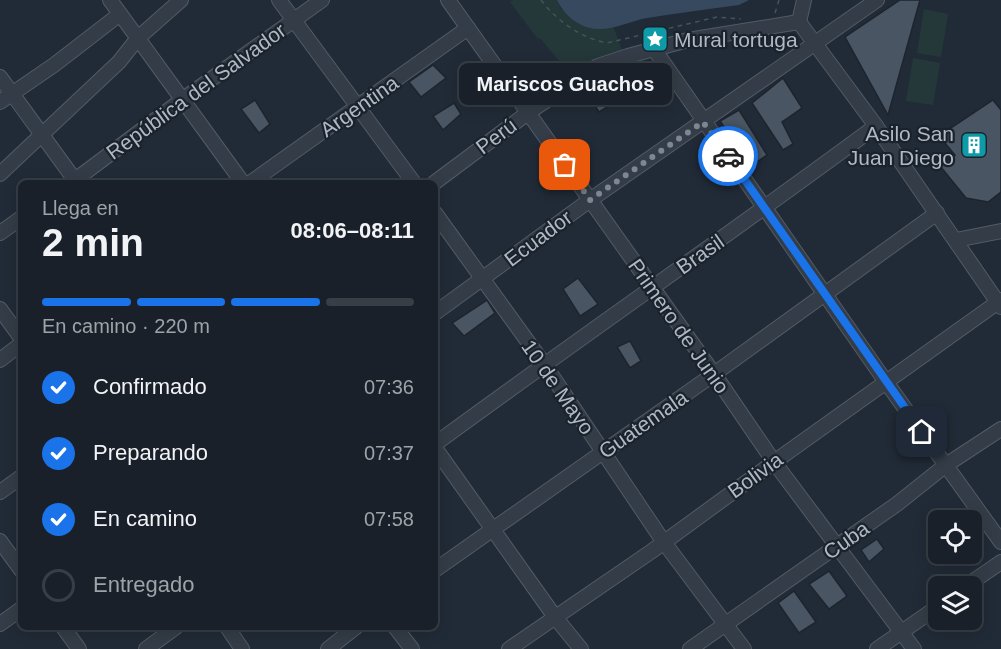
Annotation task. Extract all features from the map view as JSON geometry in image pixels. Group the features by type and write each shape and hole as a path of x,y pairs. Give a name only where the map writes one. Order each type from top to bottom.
{"street":[{"path":"110,0 241,180"},
{"path":"0,174 119,62 138,38 181,0"},
{"path":"279,0 412,180"},
{"name":"República del Salvador","path":"77,180 182,100 322,0"},
{"name":"Primero de Junio","path":"448,0 774,462 914,649"},
{"path":"804,0 799,22 876,126 1000,303"},
{"name":"Ecuador","path":"438,311 590,200 878,0"},
{"path":"6,98 54,66 120,14"},
{"name":"Perú","path":"438,180 529,112 598,66 688,40 799,22"},
{"name":"Argentina","path":"254,180 468,28"},
{"path":"654,49 886,382 1001,542"},
{"path":"0,77 6,98 41,134 73,180"},
{"name":"Brasil","path":"438,444 544,364 765,208 876,126"},
{"name":"Guatemala","path":"438,568 714,374 937,213"},
{"name":"10 de Mayo","path":"438,217 544,364 663,541 744,649"},
{"path":"0,233 18,220"},
{"path":"956,240 1001,231"},
{"name":"Bolivia","path":"509,649 652,551 886,382 1000,303"},
{"path":"0,309 18,334"},
{"path":"0,360 18,346"},
{"name":"Cuba","path":"690,649 897,504 946,465 1001,429"},
{"path":"438,450 580,649"},
{"path":"0,492 18,479"},
{"path":"0,541 18,566"},
{"path":"981,576 1001,562"},
{"path":"0,624 18,611"},
{"path":"877,649 928,614"},
{"path":"65,630 79,649"},
{"path":"146,649 172,630"},
{"path":"229,630 242,649"},
{"path":"328,649 352,630"},
{"path":"397,630 412,649"}],"path":[{"path":"541,0 573,29 593,41 607,44 717,17 742,19"},
{"path":"772,19 779,0"}],"green space":[{"path":"513,0 557,0 561,9 596,29 614,28 623,53 598,59 570,74 540,38 538,39 510,2"},
{"path":"924,9 948,14 941,57 917,53"},
{"path":"913,58 940,63 933,105 906,101"}],"water":[{"path":"557,0 749,0 739,5 647,18 610,28 597,29 573,20"}],"building":[{"path":"900,0 920,0 888,115 845,37"},
{"path":"433,65 446,78 421,97 409,82"},
{"path":"638,69 649,70 653,75 627,95 616,75"},
{"path":"783,78 802,108 782,122 793,144 783,150 752,103"},
{"path":"598,88 609,106 599,112 588,95"},
{"path":"255,100 270,124 259,133 241,109"},
{"name":"Asilo San Juan Diego","path":"993,100 1001,110 1001,192 988,202 966,198 940,166 955,155 939,136"},
{"path":"454,103 461,114 443,130 433,116"},
{"path":"739,110 767,155 751,166 720,121"},
{"path":"578,278 598,304 580,316 563,289"},
{"path":"487,300 495,313 464,336 452,323"},
{"path":"630,341 641,361 630,368 617,347"},
{"path":"877,539 884,549 869,562 861,550"},
{"path":"829,571 847,596 829,609 809,584"},
{"path":"794,591 816,622 799,633 778,603"}],"way so far":[{"path":"565,165 590,200 703,122 728,156"}],"place":[{"name":"Mural tortuga","path":"655,39"},
{"name":"Asilo San Juan Diego","path":"974,145"},
{"name":"Mariscos Guachos","path":"565,165"}],"route":[{"path":"728,156 922,432"}]}
